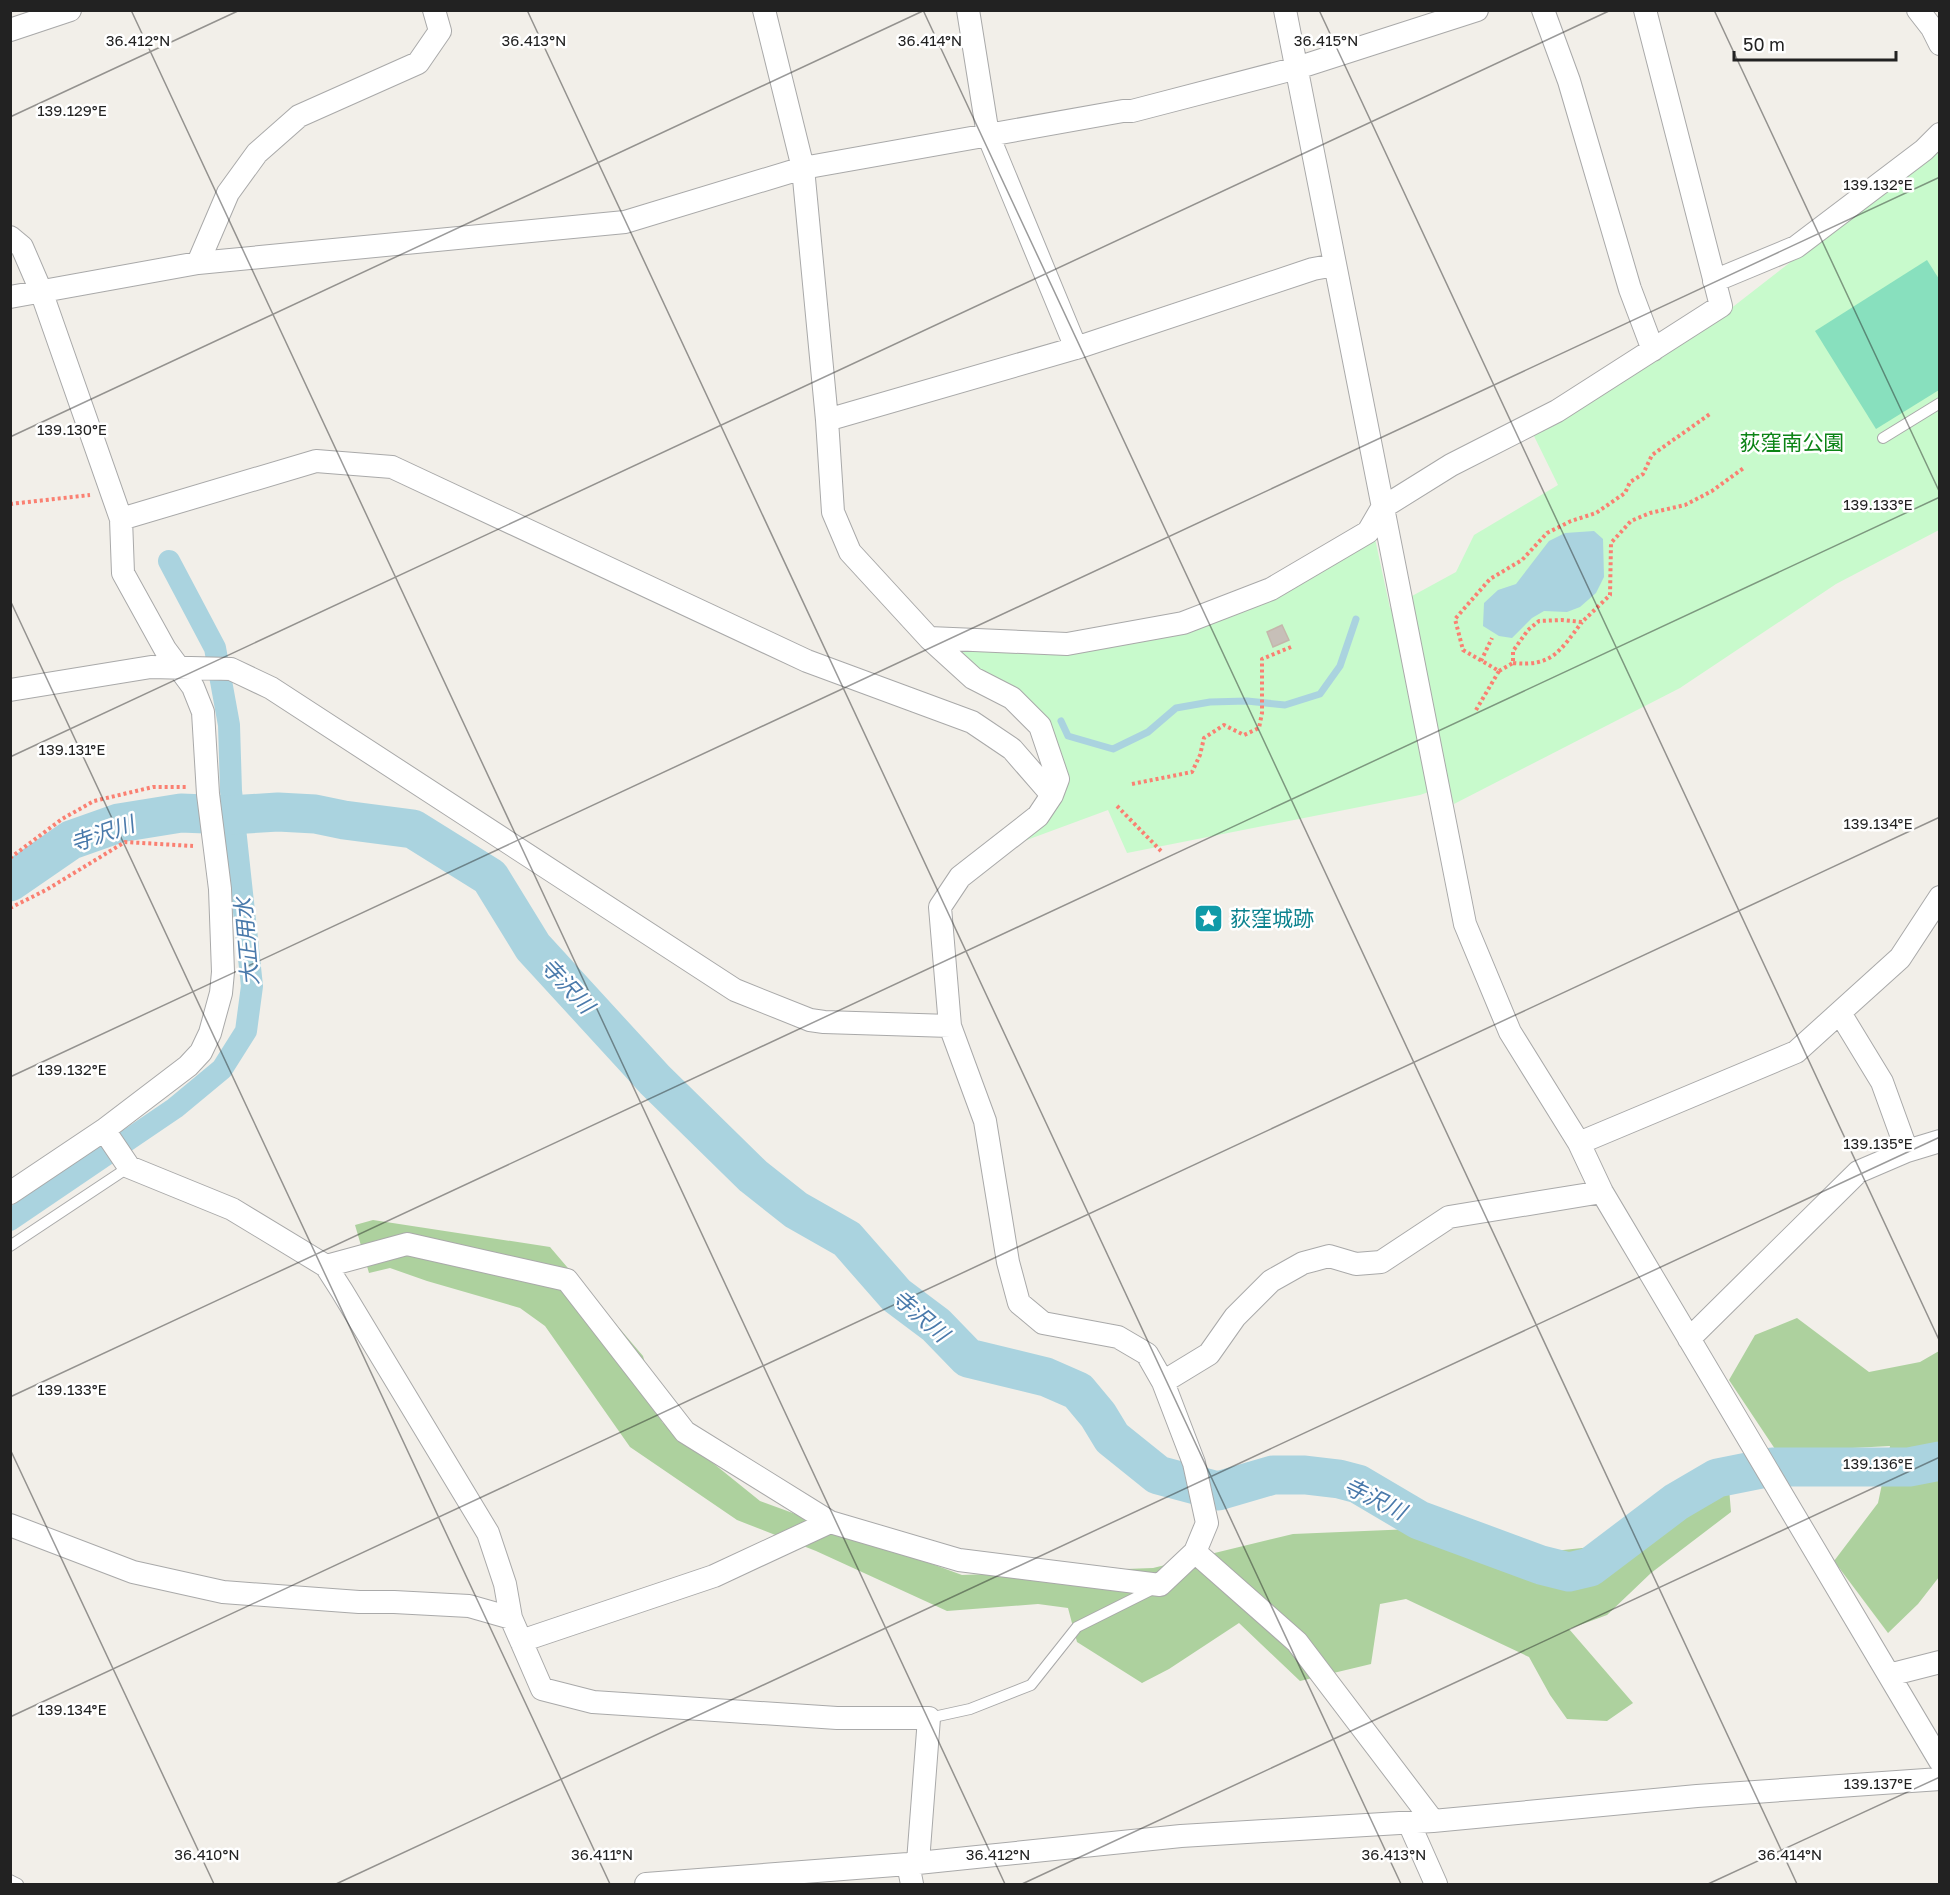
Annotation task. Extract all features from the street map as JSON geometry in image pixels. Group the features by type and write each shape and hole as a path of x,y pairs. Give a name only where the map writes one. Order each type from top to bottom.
{"street":[{"path":"10,30 70,10"},
{"path":"198,263 228,193 257,153 299,116 418,63 440,31 435,10"},
{"path":"326,1266 407,1244 567,1280 685,1432 830,1522 959,1560 1160,1585 1195,1552 1207,1523 1194,1464 1163,1382 1147,1354 1118,1337 1043,1323 1019,1303 1008,1262 985,1121 950,1026 940,907 960,877 1038,816 1052,795 1058,779 1040,726 1012,698 973,678 929,638 850,552 833,512 827,420 803,168 764,10"},
{"path":"968,10 988,135 1076,348"},
{"path":"1285,10 1465,924 1510,1032 1579,1143 1602,1192 1940,1761"},
{"path":"10,297 198,263 625,222 803,168 1132,111 1297,68 1477,10"},
{"path":"1543,10 1569,81 1630,289 1653,350"},
{"path":"929,638 1067,644 1183,623 1271,589 1368,532 1382,508 1451,465 1557,411 1721,306 1644,10"},
{"path":"1918,10 1932,27 1940,44"},
{"path":"1714,281 1796,247 1924,150 1940,134"},
{"path":"10,237 22,247 41,291 122,519 123,573 165,649 188,668 203,712 208,791 219,889 223,972 221,993 210,1033 201,1052 188,1066 107,1135 10,1193"},
{"path":"827,420 1076,348 1313,269 1335,265"},
{"path":"122,519 316,461 392,467 807,661 972,722 1012,749 1052,795"},
{"path":"10,690 151,667 231,669 271,688 735,990 810,1020 950,1026"},
{"path":"1579,1143 1796,1052 1900,958 1940,897"},
{"path":"1840,1013 1882,1082 1907,1151"},
{"path":"107,1135 127,1164 232,1209 326,1266 488,1533 505,1584 511,1618 542,1689 593,1702 837,1718 929,1718 912,1870"},
{"path":"1689,1339 1858,1172 1907,1151 1940,1142"},
{"path":"1163,1382 1209,1354 1235,1317 1271,1281 1303,1263 1329,1256 1356,1264 1381,1262 1449,1217 1602,1192"},
{"path":"521,1641 714,1576 830,1522"},
{"path":"10,1525 133,1572 223,1592 359,1602 469,1606 511,1618"},
{"path":"1195,1552 1297,1642 1432,1821"},
{"path":"1888,1675 1940,1662"},
{"path":"646,1884 912,1870 1181,1836 1409,1823 1697,1796 1940,1779"},
{"path":"1409,1823 1436,1884"}],"lane":[{"path":"1883,438 1940,403"},
{"path":"10,1246 127,1164"},
{"path":"929,1718 970,1709 1031,1685 1077,1627 1160,1585"},
{"path":"10,1880 18,1884"}],"path":[{"path":"1499,671 1463,650 1455,619 1490,579 1522,560 1547,533 1571,521 1596,513 1625,493 1630,482 1643,474 1652,455 1710,414"},
{"path":"1476,711 1499,671 1513,663 1531,665 1557,655 1582,622 1610,595 1611,543 1631,521 1650,513 1685,505 1712,491 1746,467"},
{"path":"10,504 112,492"},
{"path":"1513,663 1513,651 1528,630 1539,621 1582,622"},
{"path":"1481,661 1492,638"},
{"path":"1132,784 1192,772 1200,755 1204,738 1224,725 1244,735 1258,728 1262,714 1262,659 1290,647"},
{"path":"10,858 62,819 94,801 153,787 208,791"},
{"path":"1118,806 1161,851"},
{"path":"10,908 46,890 125,842 213,842"}],"green space":[{"name":"荻窪南公園","path":"1939,147 1939,530 1836,584 1680,688 1454,804 1448,785 1420,795 1127,853 1108,810 1008,847 1042,820 1044,715 976,673 956,650 1191,630 1374,534 1390,608 1456,572 1474,535 1558,485 1533,434 1734,306"},
{"path":"1927,260 1939,279 1939,390 1876,429 1815,331"},
{"path":"373,1220 550,1247 643,1356 662,1422 760,1501 962,1575 1153,1568 1293,1534 1412,1529 1535,1553 1601,1546 1664,1501 1729,1488 1731,1512 1651,1573 1607,1615 1569,1629 1633,1703 1607,1721 1567,1719 1550,1695 1529,1657 1406,1599 1380,1604 1371,1664 1300,1681 1239,1623 1169,1669 1142,1683 1077,1642 1068,1608 1038,1604 947,1611 816,1551 737,1520 630,1447 545,1326 520,1308 390,1268 369,1273 355,1225"},
{"path":"1797,1318 1869,1372 1920,1362 1939,1351 1939,1577 1918,1604 1888,1633 1834,1561 1878,1503 1890,1446 1777,1452 1729,1380 1755,1335"}],"water":[{"path":"1594,531 1603,539 1604,577 1596,593 1580,607 1567,612 1544,611 1532,618 1512,638 1499,636 1483,626 1484,603 1498,590 1516,584 1549,541 1565,533"}],"building":[{"path":"1282,625 1289,640 1273,647 1267,632"}],"waterway":[{"name":"大正用水","path":"10,1220 175,1108 222,1069 246,1031 252,986 231,791 229,725 215,648 169,561"},
{"path":"1061,721 1068,736 1113,749 1148,732 1176,708 1210,702 1247,701 1285,705 1320,694 1340,666 1356,619"},
{"name":"寺沢川","path":"10,882 71,840 119,823 181,813 315,814 413,829 490,877 533,947 655,1080 753,1176 796,1210 847,1239 896,1295 936,1325 968,1358 1046,1377 1078,1391 1098,1415 1112,1438 1158,1475 1218,1491 1273,1475 1305,1475 1339,1479 1358,1484 1419,1520 1541,1565 1569,1572 1590,1567 1676,1502 1717,1478 1772,1467 1909,1467 1940,1461"}],"place":[{"name":"荻窪城跡","path":"1209,918"}]}
